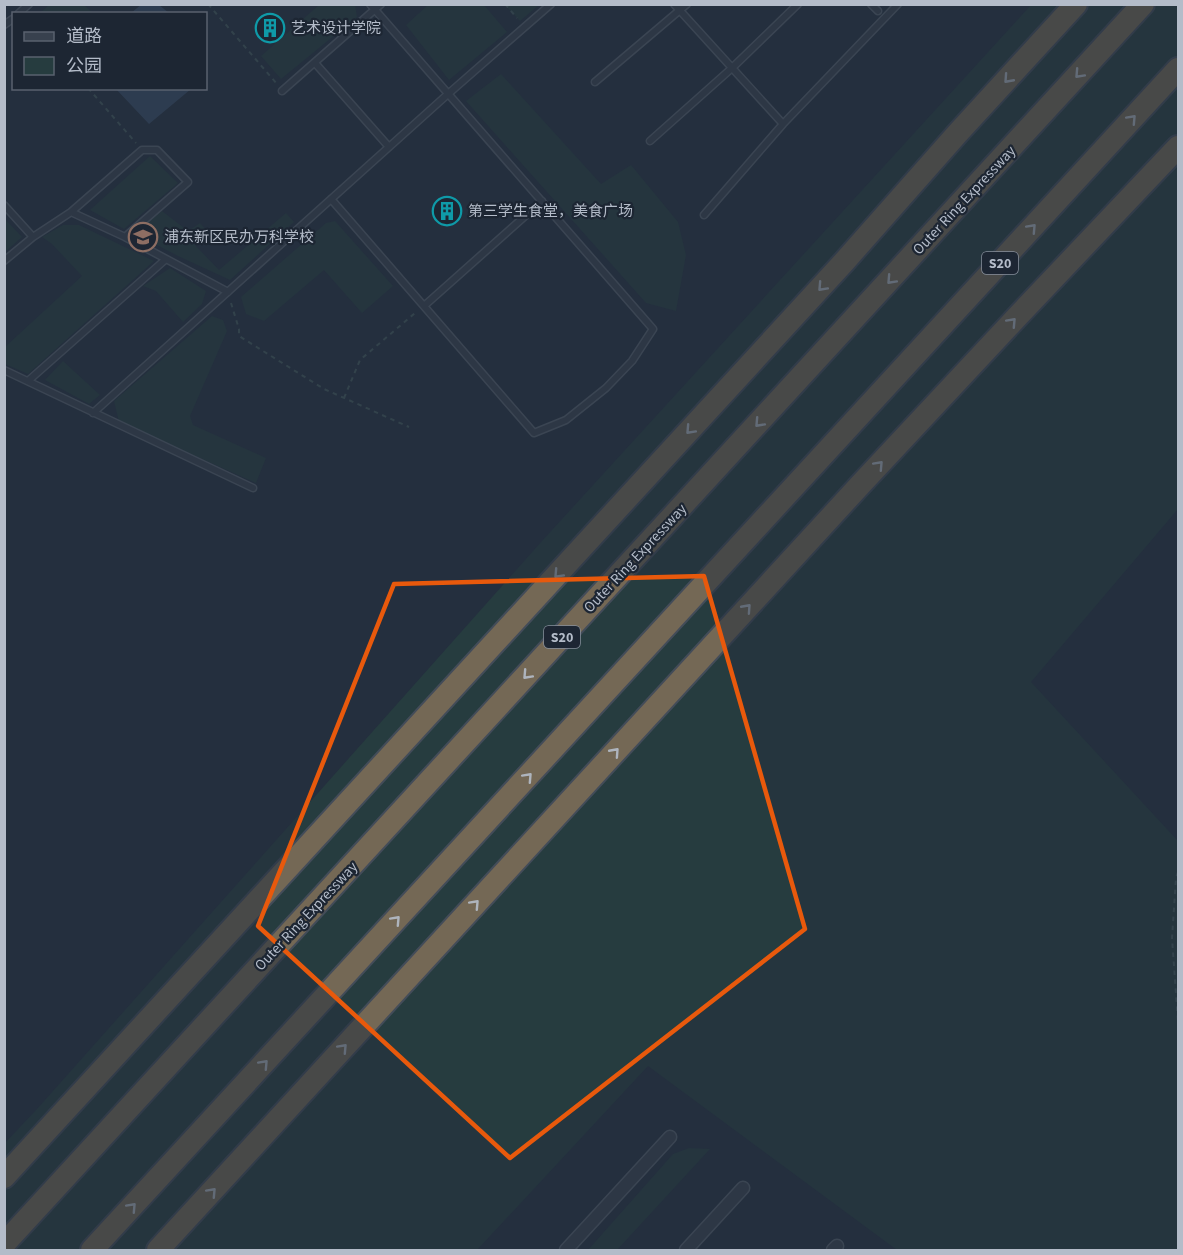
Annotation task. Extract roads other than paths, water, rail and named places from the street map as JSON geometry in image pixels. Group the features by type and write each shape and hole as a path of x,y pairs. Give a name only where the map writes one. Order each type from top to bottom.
{"highway":[{"path":"4,1177 844,262 1076,4"},
{"name":"Outer Ring Expressway","path":"4,1244 1143,4"},
{"name":"S20","path":"92,1251 1179,69"},
{"path":"158,1251 861,484 1179,147"}],"street":[{"path":"566,1251 670,1137"},
{"path":"686,1251 743,1188"}],"lane":[{"path":"282,91 315,63 372,7 381,4"},
{"path":"93,413 551,4"},
{"path":"674,4 783,124"},
{"path":"596,82 687,4"},
{"path":"650,141 732,68 798,4"},
{"path":"871,4 878,11"},
{"path":"704,215 783,124 898,4"},
{"path":"331,199 534,433 566,420 606,388 632,361 653,328 372,7"},
{"path":"315,63 389,147"},
{"path":"4,261 33,237 71,212 142,150 157,150 188,182 125,237"},
{"path":"424,306 542,201"},
{"path":"4,205 33,237"},
{"path":"71,212 125,237 228,292"},
{"path":"28,381 166,259"},
{"path":"4,370 253,488"}],"water":[{"path":"142,4 159,5 168,12 132,12"},
{"path":"117,90 190,90 149,124"}],"place":[{"name":"艺术设计学院","path":"270,28"},
{"name":"第三学生食堂，美食广场","path":"447,211"},
{"name":"浦东新区民办万科学校","path":"143,237"}]}
